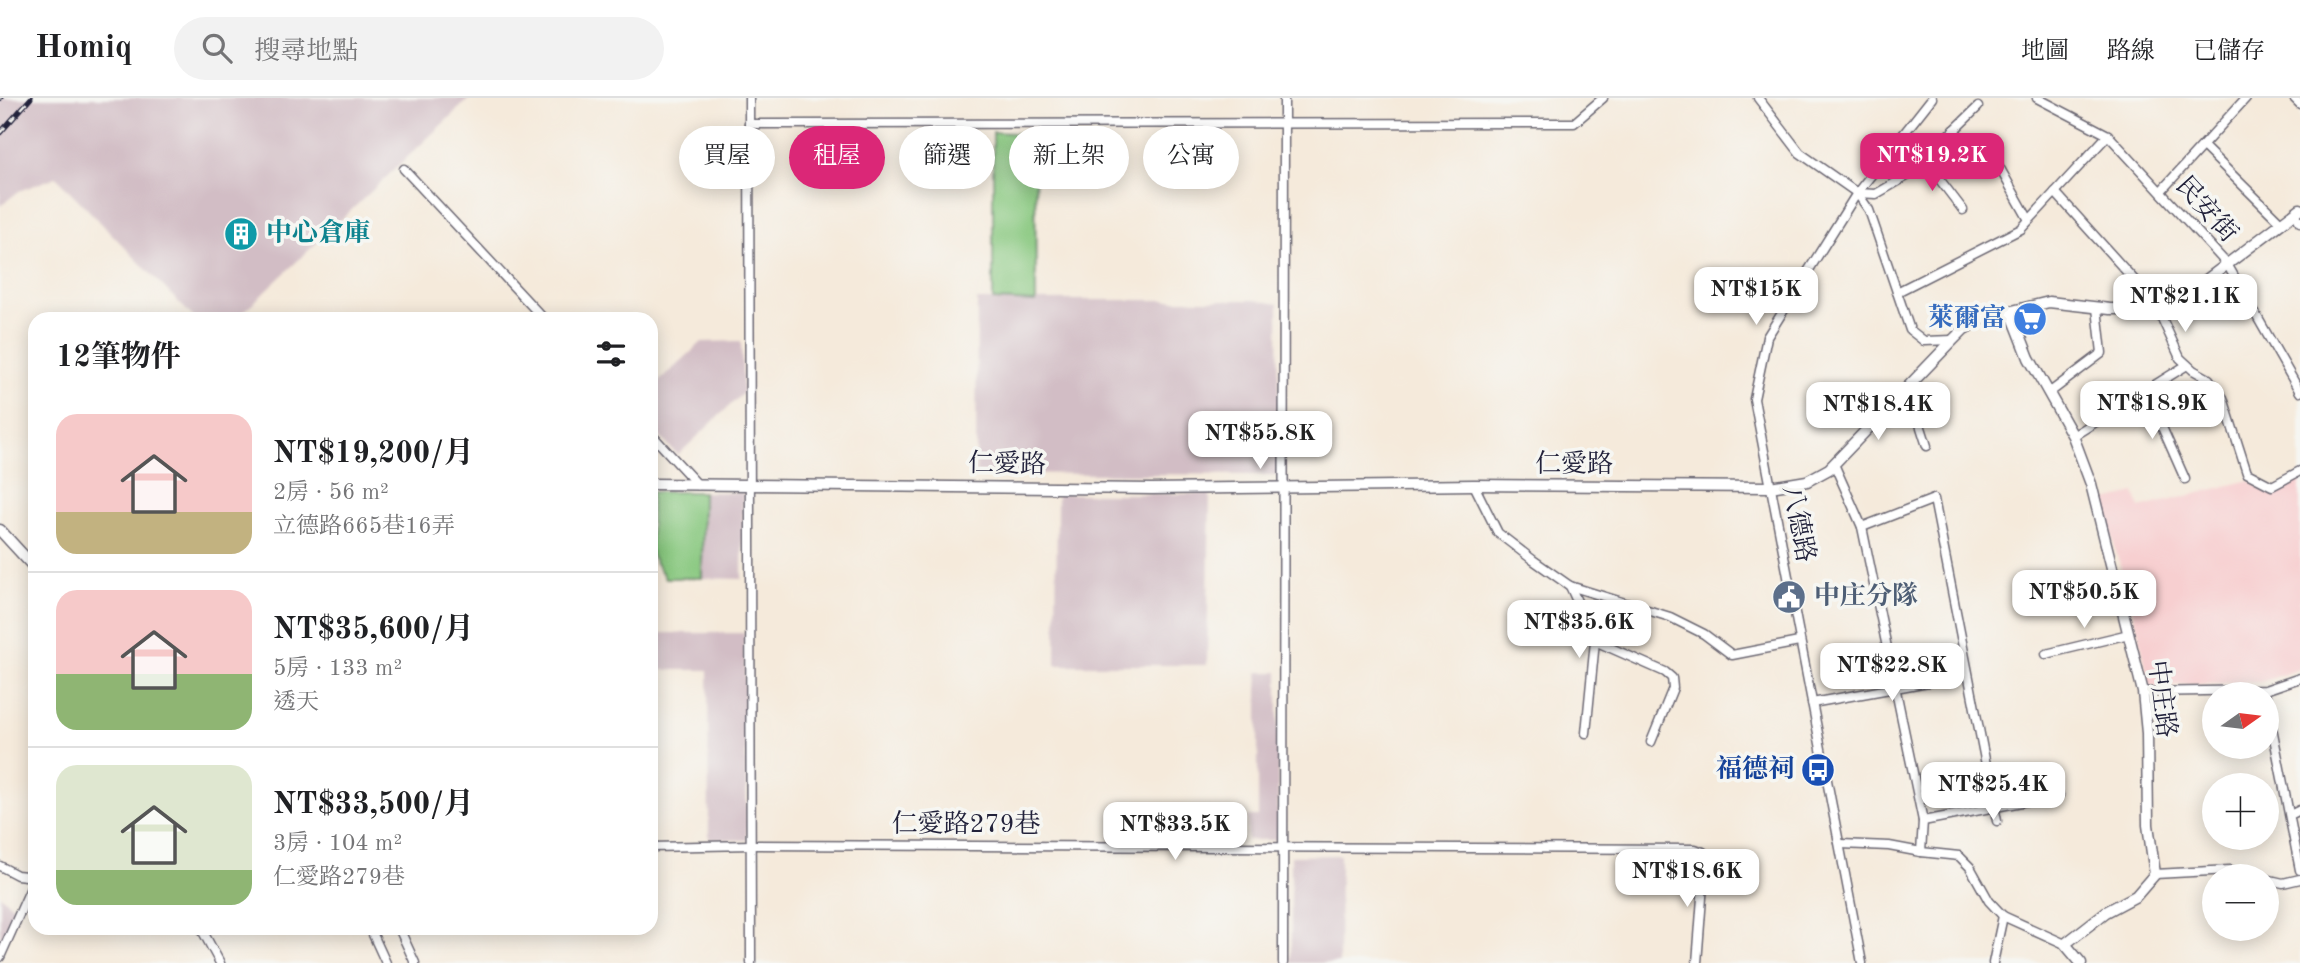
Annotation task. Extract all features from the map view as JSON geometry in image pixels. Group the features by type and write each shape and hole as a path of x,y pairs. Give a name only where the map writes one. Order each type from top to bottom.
{"street":[{"path":"749,98 751,963"},
{"path":"1283,963 1284,98"},
{"path":"749,124 1574,123 1603,98"},
{"path":"1758,98 1800,153 1857,194 1869,210 1910,330 1924,341 1953,340"},
{"name":"八德路","path":"1863,963 1754,399 1767,337 1857,194 1932,98"},
{"name":"民安街","path":"2037,98 2108,135 2227,264 2299,389"},
{"path":"2161,191 2246,98"},
{"path":"2294,98 2300,104"},
{"path":"1857,194 1876,194 1907,176 1978,107"},
{"path":"1954,130 1981,164 1993,156 2029,220"},
{"path":"1897,292 2021,229 2108,135"},
{"path":"2203,146 2281,223"},
{"path":"1924,159 1963,210"},
{"path":"404,169 537,312"},
{"path":"2055,192 2155,303 2180,358 2209,379 2223,398 2247,473 2272,486 2300,471"},
{"name":"仁愛路","path":"658,484 1152,489 1474,485 1770,487 1807,481 1834,464 1953,340 1973,323 2049,302 2124,309 2155,303 2201,284 2281,223 2298,215"},
{"path":"2049,393 2102,353 2097,308"},
{"name":"中庄路","path":"2011,312 2029,358 2073,436 2091,484 2143,692 2147,733 2148,825 2155,874"},
{"path":"2073,436 2187,365"},
{"path":"1909,387 1927,446"},
{"path":"2146,391 2185,479"},
{"path":"658,442 698,485"},
{"path":"1834,464 1862,527 1923,821 1921,852"},
{"path":"1474,485 1498,533 1570,586 1670,617 1704,634 1732,655 1799,642"},
{"path":"1862,527 1934,499 1997,821"},
{"path":"0,530 28,560"},
{"path":"1570,586 1595,641 1586,733"},
{"path":"2046,654 2129,634"},
{"path":"1595,641 1665,672 1672,678 1673,688 1651,743"},
{"path":"1812,703 1967,675"},
{"path":"2279,688 2300,678"},
{"path":"2143,692 2202,693"},
{"path":"2279,759 2300,870"},
{"path":"1923,821 2059,795"},
{"path":"2290,815 2300,810"},
{"path":"1841,844 1889,846 1959,856 1970,867 1989,901 2003,916 2065,944 2081,963"},
{"name":"仁愛路279巷","path":"658,847 1695,849 1703,852 1705,858 1697,963"},
{"path":"0,866 17,875 28,877"},
{"path":"2065,944 2106,912 2136,896 2155,874 2202,871"},
{"path":"2279,882 2300,880"},
{"path":"0,957 28,894"},
{"path":"1993,963 2003,916"},
{"path":"205,935 220,963"},
{"path":"373,935 386,963"},
{"path":"402,935 415,963"}],"shaded area":[{"path":"0,98 470,98 243,312 188,312 56,177 19,191 0,206"},
{"path":"977,300 1254,300 1278,304 1279,475 976,473"},
{"path":"741,341 743,393 678,455 658,435 658,383 702,342"},
{"path":"2300,477 2300,669 2261,682 2202,682 2202,684 2150,686 2137,626 2102,501 2135,493 2140,508 2250,480 2270,494"},
{"path":"703,492 743,493 742,579 702,578"},
{"path":"1057,494 1210,494 1207,665 1056,665"},
{"path":"658,633 744,633 747,840 709,839 708,670 658,670"},
{"path":"1258,672 1278,672 1278,840 1247,840 1248,816 1258,816"},
{"path":"1340,855 1339,963 1291,963 1291,856"},
{"path":"0,895 18,911 0,949"}],"green space":[{"path":"995,132 1009,133 1009,189 1035,189 1036,302 993,300"},
{"path":"658,492 703,492 702,578 665,578 658,566"}],"railway":[{"path":"0,133 31,98"}],"place":[{"name":"中心倉庫","path":"241,234"},
{"name":"萊爾富","path":"2030,319"},
{"name":"中庄分隊","path":"1789,597"},
{"name":"福德祠","path":"1818,770"}]}
